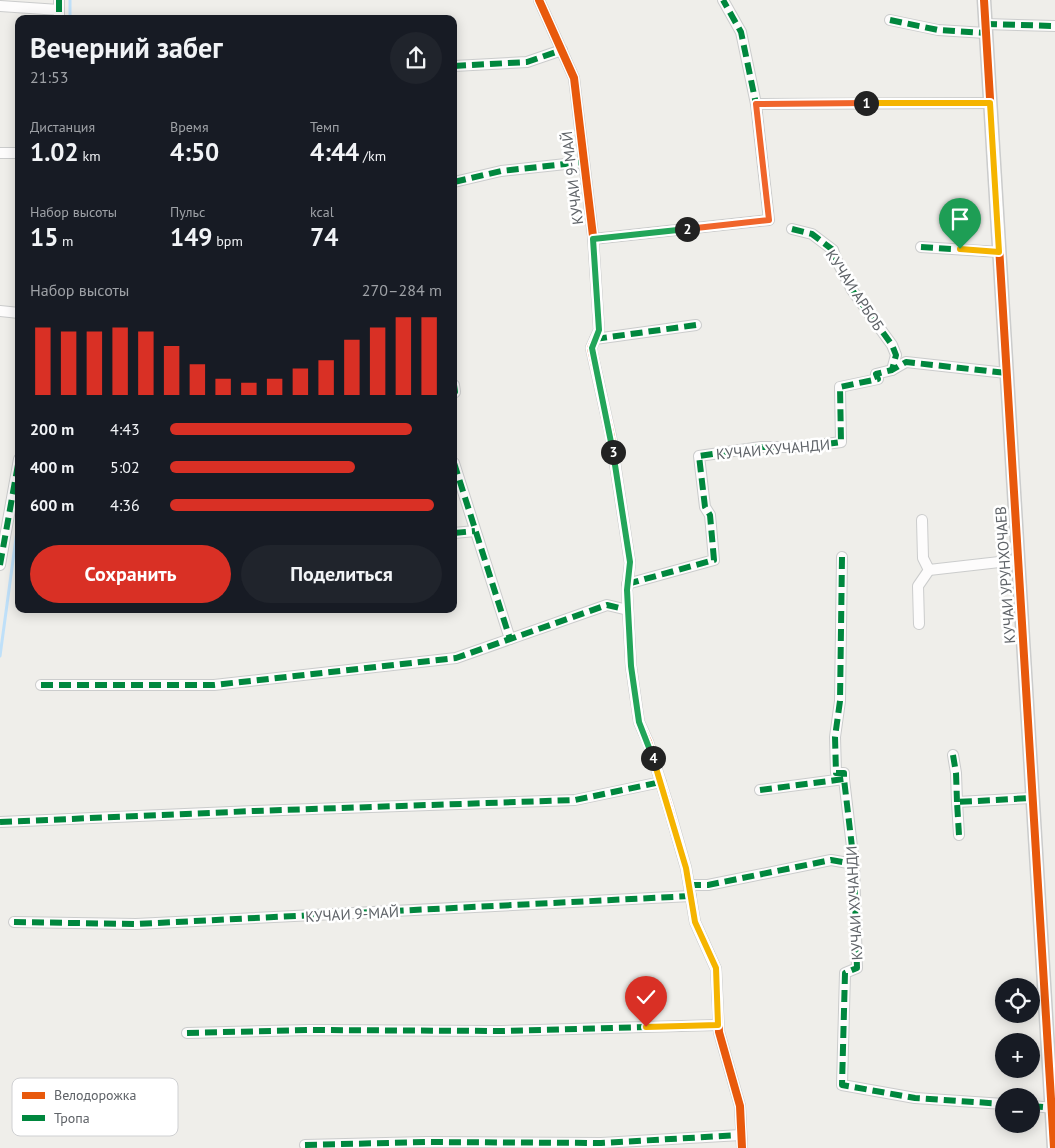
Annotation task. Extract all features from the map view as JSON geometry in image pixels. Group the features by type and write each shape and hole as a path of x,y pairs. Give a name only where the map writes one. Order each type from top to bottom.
{"street":[{"name":"КУЧАИ 9-МАЙ","path":"538,0 574,78 593,239 599,330 592,348 611,437 630,562 627,584 631,666 639,722 648,742 661,782 686,868 695,922 716,968 718,1032 740,1106 742,1148"},
{"path":"593,239 769,220 756,104 742,32 723,0"},
{"name":"КУЧАИ УРУНХОЧАЕВ","path":"984,0 1054,1148"},
{"path":"0,6 59,10"},
{"path":"890,20 938,30 1055,26"},
{"path":"457,66 527,62 562,50"},
{"path":"756,104 990,103"},
{"path":"0,152 15,153"},
{"path":"457,181 501,171 584,162"},
{"name":"КУЧАИ АРБОБ","path":"792,229 812,234 833,250 852,290 892,345 896,355 892,370"},
{"path":"921,247 999,252"},
{"path":"0,310 15,312"},
{"path":"596,339 696,325"},
{"name":"КУЧАИ ХУЧАНДИ","path":"627,584 714,560 710,515 705,507 699,456 761,447 804,447 841,442 840,387 878,380 876,374 892,370 906,362 1006,374"},
{"path":"457,473 510,640"},
{"path":"0,565 15,481"},
{"path":"922,520 923,558 929,570"},
{"path":"457,533 475,531"},
{"name":"КУЧАИ ХУЧАНДИ","path":"842,558 840,701 835,737 836,774 844,773 854,864 858,968 845,973 842,1085 915,1098 995,1103"},
{"path":"919,624 918,586 929,570 1017,560"},
{"path":"41,685 214,684 456,658 607,605 628,610"},
{"path":"953,755 956,773 959,835"},
{"path":"760,790 844,779"},
{"path":"0,822 575,800 661,782"},
{"path":"957,802 1032,798"},
{"path":"689,885 708,885 831,860 854,864"},
{"name":"КУЧАИ 9-МАЙ","path":"14,922 136,924 691,896"},
{"path":"187,1033 310,1030 501,1032 718,1025"},
{"path":"1040,1107 1053,1108"},
{"path":"306,1145 602,1145 741,1135"}],"waterway":[{"path":"70,0 70,15"},
{"path":"0,656 15,545"}],"marked path":[{"path":"59,0 59,15"},
{"path":"593,239 769,220 756,104 741,32 723,0"},
{"path":"890,20 938,30 986,33"},
{"path":"985,24 1055,26"},
{"path":"457,66 527,62 562,50"},
{"path":"756,104 990,103"},
{"path":"457,181 501,171 584,162"},
{"path":"792,229 812,234 833,250 852,290 892,345 896,355 892,370"},
{"path":"921,247 999,252"},
{"path":"595,339 696,325"},
{"path":"627,584 714,560 710,515 705,507 699,456 761,447 804,447 841,442 840,387 878,379 876,374 892,370 906,362 1006,373"},
{"path":"457,472 510,639"},
{"path":"0,565 15,481"},
{"path":"457,533 475,531"},
{"path":"842,557 840,701 835,737 836,773 844,773 854,864 857,968 845,973 842,1085 915,1098 995,1103"},
{"path":"41,685 214,685 456,658 607,605 628,610"},
{"path":"953,755 957,802"},
{"path":"760,790 844,779"},
{"path":"0,822 575,800 661,782"},
{"path":"959,835 957,802 1032,798"},
{"path":"689,885 708,885 831,860 854,864"},
{"path":"14,922 136,924 691,896"},
{"path":"187,1033 310,1030 501,1031 718,1025"},
{"path":"1040,1107 1055,1108"},
{"path":"305,1145 426,1142 601,1143 741,1135"}],"cycle path":[{"path":"539,0 574,78 593,236 599,330 591,348 611,437 630,563 627,590 631,666 639,722 648,742 686,868 695,922 716,969 719,1032 740,1106 742,1148"},
{"path":"984,0 1054,1148"}],"route":[{"path":"646,1027 718,1025 716,968 695,922 686,868 648,742 639,722 631,666 627,590 630,562 611,437 592,348 599,330 593,239 769,220 756,104 990,103 999,252 960,249"}]}
